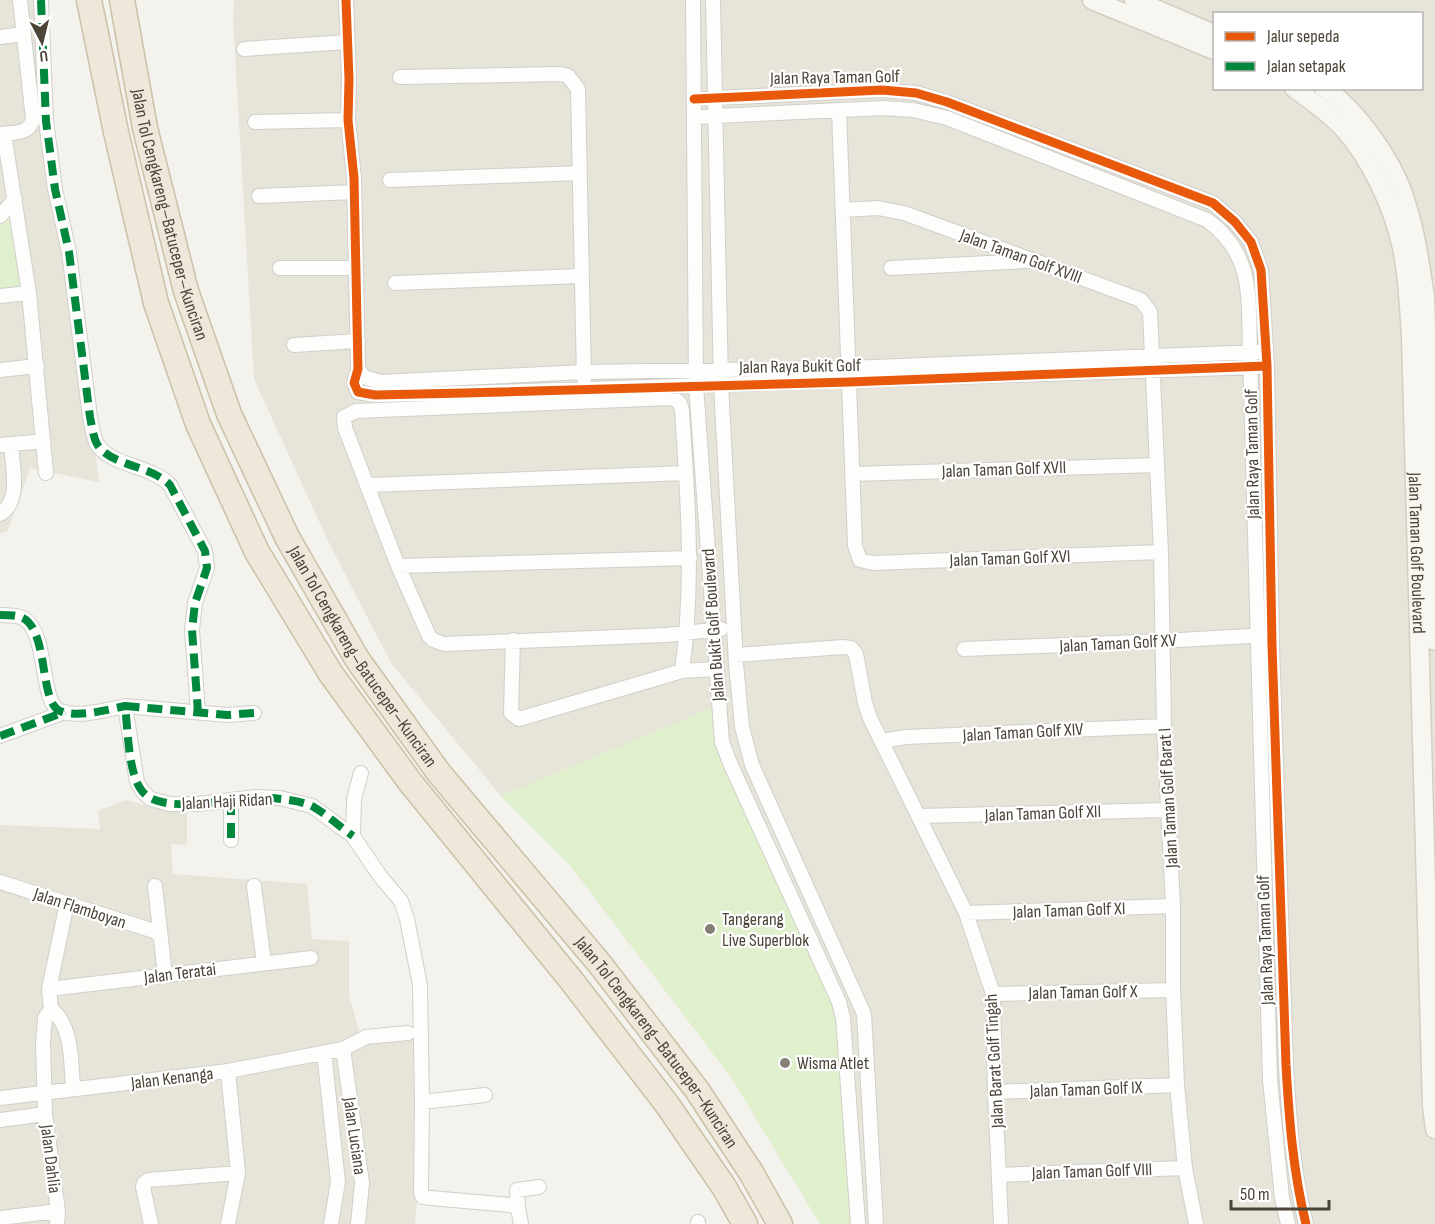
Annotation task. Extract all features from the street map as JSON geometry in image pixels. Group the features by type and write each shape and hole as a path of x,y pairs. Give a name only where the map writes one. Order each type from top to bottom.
{"highway":[{"name":"Jalan Tol Cengkareng–Batuceper–Kunciran","path":"89,0 116,132 156,303 198,424 257,552 331,674 410,782 571,980 666,1103 724,1187 745,1224"},
{"name":"Jalan Tol Cengkareng–Batuceper–Kunciran","path":"122,0 145,128 186,291 229,414 287,537 357,659 439,773 599,963 697,1090 752,1174 780,1224"}],"street":[{"path":"20,0 33,118 30,127 26,130 2,134 15,199 29,293 46,473"},
{"path":"41,0 46,121 55,189 69,252 90,417 96,442 103,452 150,470 163,477 170,485 205,551 207,568 195,603 192,630 198,712"},
{"path":"346,0 348,120 354,192 358,369"},
{"name":"Jalan Bukit Golf Boulevard","path":"693,0 696,386 720,724 726,752 839,1002 843,1018 858,1224"},
{"name":"Jalan Bukit Golf Boulevard","path":"713,0 719,97 715,116 721,385 734,627 742,727 752,765 864,1014 876,1224"},
{"path":"1092,0 1213,49"},
{"path":"1134,0 1213,33"},
{"path":"0,36 24,34"},
{"path":"244,49 347,42"},
{"path":"400,76 560,74 567,76 578,89 580,97 581,276 585,389"},
{"name":"Jalan Raya Taman Golf","path":"694,99 882,90 916,93 947,102 1213,203 1235,222 1251,242 1261,270 1267,366 1265,635 1270,1080 1282,1198 1288,1224"},
{"name":"Jalan Taman Golf Boulevard","path":"1297,90 1345,130 1368,163 1389,206 1402,248 1418,335 1435,641"},
{"name":"Jalan Taman Golf Boulevard","path":"1326,90 1359,120 1383,153 1406,200 1425,297 1418,335 1432,1106 1435,1129"},
{"path":"830,92 835,110 843,210 852,474"},
{"path":"796,94 797,112"},
{"name":"Jalan Raya Taman Golf","path":"695,117 882,108 913,110 948,118 1207,220 1223,232 1236,251 1247,277 1289,1114 1300,1202 1306,1224"},
{"path":"255,122 348,120"},
{"path":"390,180 580,173"},
{"path":"259,196 354,192"},
{"path":"0,216 15,199"},
{"name":"Jalan Taman Golf XVIII","path":"843,210 878,208 904,213 1141,300 1150,312 1152,363"},
{"path":"891,268 1034,261"},
{"path":"280,268 356,268"},
{"path":"395,283 581,276"},
{"path":"0,296 29,293"},
{"path":"294,345 358,341"},
{"name":"Jalan Raya Bukit Golf","path":"358,369 355,388 358,392 374,395 721,385 848,375 1152,363 1266,352"},
{"name":"Jalan Raya Bukit Golf","path":"1152,363 1267,366"},
{"name":"Jalan Taman Golf Barat I","path":"1152,363 1161,552 1167,810 1173,906 1173,990 1185,1168 1196,1224"},
{"path":"0,370 37,366"},
{"name":"Jalan Raya Bukit Golf","path":"358,369 364,377 380,382 584,372 697,370 848,375"},
{"path":"682,671 687,633 690,558 680,402 671,398 367,411 348,413 344,417 345,428 398,566 429,636 433,640 444,644 687,633 734,627"},
{"path":"0,514 9,507 14,498 5,445 35,442 42,439"},
{"name":"Jalan Taman Golf XVII","path":"852,474 1157,465"},
{"path":"368,485 686,473"},
{"name":"Jalan Taman Golf XVI","path":"852,474 855,546 860,560 873,563 1161,552"},
{"path":"398,566 690,558"},
{"path":"0,615 22,617 30,623 35,634 50,701 55,708 65,712"},
{"name":"Jalan Taman Golf XV","path":"964,649 1265,635"},
{"path":"513,640 511,713 516,719 682,671 716,669"},
{"name":"Jalan Barat Golf Tingah","path":"736,655 843,647 851,648 858,660 868,710 966,913 993,994 1001,1224"},
{"path":"0,736 65,712 94,712 125,706 227,715 254,712"},
{"name":"Jalan Haji Ridan","path":"125,706 137,782 151,799 170,804 198,804 256,797 280,798 312,806 353,836 380,876 401,901 407,919 420,985 422,1102 420,1187 423,1197 511,1205 518,1208"},
{"name":"Jalan Taman Golf XIV","path":"881,741 906,737 1164,726"},
{"path":"353,836 354,799 361,773"},
{"path":"231,800 231,840"},
{"name":"Jalan Taman Golf XII","path":"919,816 1167,810"},
{"name":"Jalan Flamboyan","path":"0,882 154,932 160,936"},
{"path":"155,886 165,975"},
{"path":"254,886 264,963"},
{"path":"67,903 49,989 51,1009 60,1016 65,1028 73,1089"},
{"name":"Jalan Taman Golf XI","path":"966,913 1173,906"},
{"name":"Jalan Teratai","path":"49,989 311,958"},
{"name":"Jalan Taman Golf X","path":"993,994 1173,990"},
{"name":"Jalan Dahlia","path":"51,1009 45,1018 44,1093 58,1218"},
{"name":"Jalan Kenanga","path":"0,1098 228,1071 343,1049 366,1037 408,1033"},
{"name":"Jalan Luciana","path":"343,1049 362,1184 358,1224"},
{"name":"Jalan Luciana","path":"324,1052 338,1182 331,1224"},
{"path":"228,1071 238,1173 228,1224"},
{"name":"Jalan Taman Golf IX","path":"995,1092 1178,1085"},
{"path":"422,1102 484,1095"},
{"path":"0,1120 45,1114"},
{"name":"Jalan Taman Golf VIII","path":"999,1175 1185,1168"},
{"path":"151,1224 143,1187 148,1180 238,1173"},
{"path":"338,1182 362,1184"},
{"path":"521,1224 517,1190 539,1187"},
{"path":"0,1218 58,1218"}],"shaded area":[{"path":"0,0 34,0 47,162 75,282 99,482 30,468 7,532 0,533"},
{"path":"234,0 1435,0 1435,1224 820,1224 733,1080 570,865 501,796 391,663 329,543 254,379 233,20"},
{"path":"125,800 157,808 187,809 187,845 171,844 173,874 307,884 312,939 349,941 349,995 360,1034 418,1034 418,1189 415,1224 0,1224 0,825 100,829 98,811"}],"green space":[{"path":"12,210 25,290 0,292 0,220"},
{"name":"Tangerang Live Superblok","path":"711,708 725,770 832,993 845,1041 854,1224 820,1224 733,1080 570,865 501,796"}],"marked path":[{"path":"41,0 46,121 55,189 69,252 94,438 103,451 111,457 152,473 170,485 205,551 207,568 195,603 192,630 198,712"},
{"path":"0,615 21,617 31,626 41,651 49,695 53,705 60,711 83,714 125,706"},
{"path":"254,713 227,715 125,706 131,763 142,791 153,799 168,803 207,803 266,798 297,801 317,809 353,836"},
{"path":"0,736 65,712"},
{"path":"231,800 231,840"}],"cycle path":[{"path":"346,0 348,120 354,178 358,369 354,383 358,392 375,395 465,393 849,382 1267,366"},
{"path":"694,99 882,90 916,93 947,102 1213,203 1235,222 1251,242 1261,270 1267,366 1272,645 1286,1065 1295,1165 1306,1224"}],"place":[{"name":"Tangerang Live Superblok","path":"710,929"},
{"name":"Wisma Atlet","path":"785,1063"}]}
